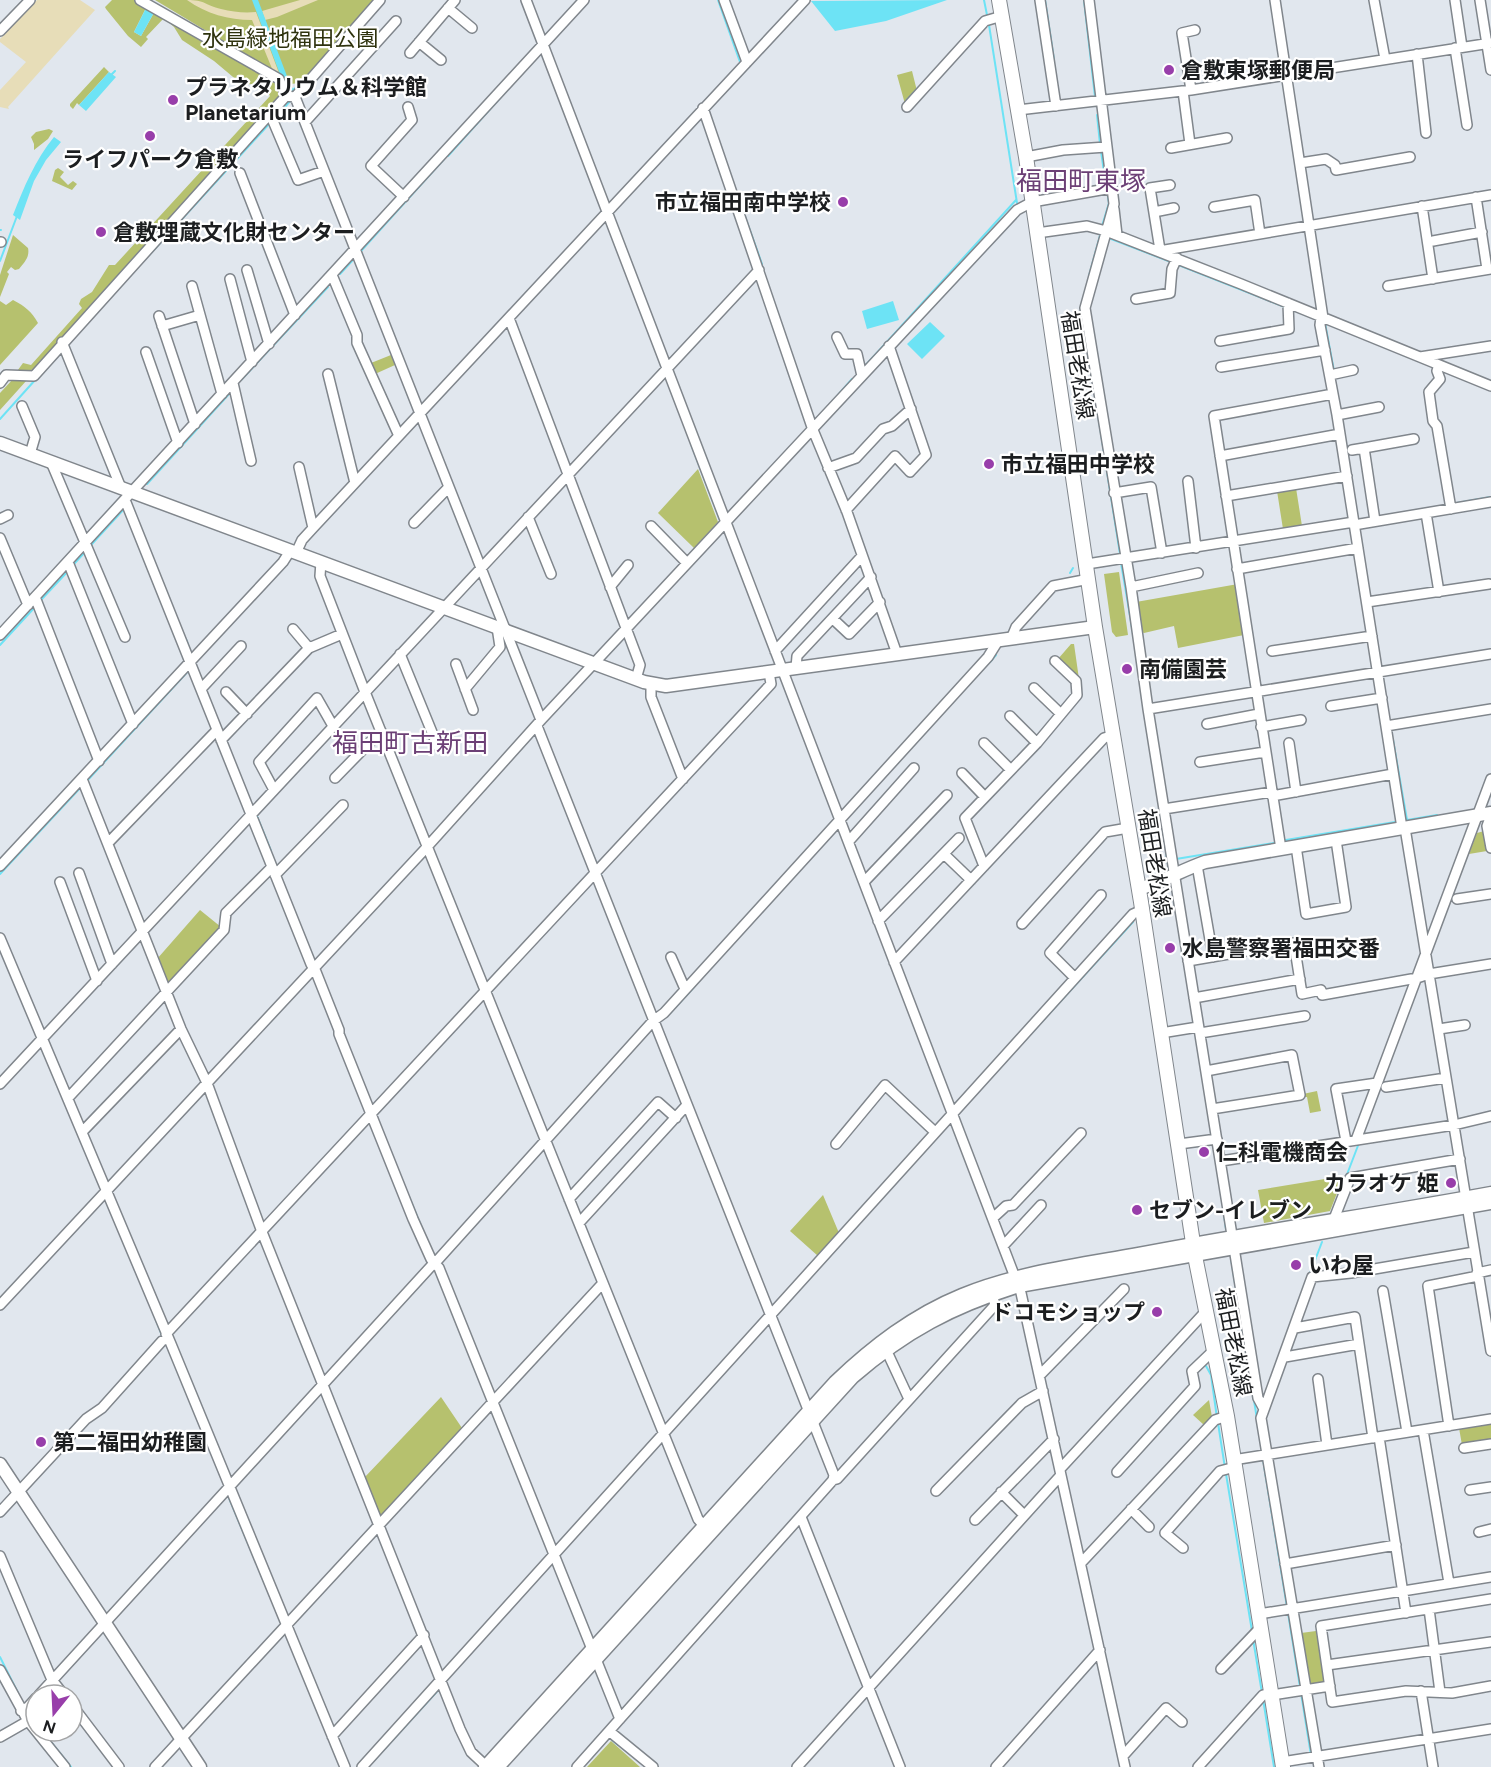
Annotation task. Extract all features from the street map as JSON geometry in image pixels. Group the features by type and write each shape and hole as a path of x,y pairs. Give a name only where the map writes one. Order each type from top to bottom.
{"main road":[{"name":"福田老松線","path":"999,0 1026,157 1095,627 1142,910 1194,1250 1214,1350 1220,1418 1267,1695 1283,1765"}],"street":[{"path":"0,31 30,0"},
{"path":"0,383 6,375 33,376 270,114 291,97 380,0"},
{"path":"410,53 455,0"},
{"path":"526,0 775,651 776,671 849,841 951,1115 994,1217 1017,1282 1040,1375 1041,1392 1125,1767"},
{"path":"0,635 28,605 37,601 88,545 126,493 178,443 584,0"},
{"path":"724,0 747,62"},
{"path":"0,866 83,782 99,761 192,663 313,528 805,0"},
{"path":"1040,0 1056,106"},
{"path":"1089,0 1117,235"},
{"path":"1275,0 1310,225 1325,350 1334,394 1424,968 1439,1029 1477,1275 1491,1350"},
{"path":"1374,0 1384,59"},
{"path":"1455,0 1467,125"},
{"path":"1480,0 1489,43 1491,70"},
{"path":"144,2 279,79 305,122 481,567 500,628 597,871 687,1107 772,1312 809,1416 835,1479"},
{"path":"448,8 472,28"},
{"path":"907,107 985,21 1002,16"},
{"path":"305,122 396,21"},
{"path":"1190,144 1182,33 1195,30"},
{"path":"419,42 441,60"},
{"path":"1018,110 1187,91 1489,43"},
{"path":"1417,54 1426,134"},
{"path":"404,197 371,166 412,120 408,107"},
{"path":"703,108 813,430 846,510 897,654"},
{"path":"270,114 298,180 324,171"},
{"path":"1171,148 1227,138"},
{"path":"1026,157 1063,150 1106,147"},
{"path":"1300,163 1326,159 1335,165 1336,170 1410,157"},
{"path":"240,173 296,315"},
{"path":"1159,251 1150,188 1170,185"},
{"path":"0,1305 1017,210 1032,202 1112,188"},
{"path":"1159,251 1491,195"},
{"path":"1388,286 1489,269 1476,197"},
{"path":"1214,207 1255,201 1260,234"},
{"path":"1114,204 1103,232 1085,308 1131,586 1148,709 1233,1243 1261,1406 1261,1418 1285,1564 1289,1608 1314,1757 1319,1767"},
{"path":"1422,206 1433,279"},
{"path":"1154,212 1174,208"},
{"path":"1037,233 1087,226 1117,235 1321,320 1420,357 1438,368 1491,386"},
{"path":"1433,241 1482,232"},
{"path":"1136,299 1170,293 1172,269 1176,261"},
{"path":"247,270 269,344"},
{"path":"0,1083 42,1042 112,964 143,935 253,812 759,270"},
{"path":"332,275 357,334 357,343 399,436"},
{"path":"230,279 252,362"},
{"path":"192,286 222,394"},
{"path":"1220,341 1289,329 1287,306"},
{"path":"162,326 200,315"},
{"path":"159,316 195,424"},
{"path":"509,318 640,665 636,679"},
{"path":"837,337 845,354 857,354 862,376"},
{"path":"62,342 126,493 203,688 217,730 224,739 315,966 339,1034 373,1112 412,1219 436,1264 594,1654 618,1721"},
{"path":"846,510 895,456 910,472 926,455 889,346"},
{"path":"1420,357 1491,346"},
{"path":"1221,367 1325,350"},
{"path":"146,352 178,443"},
{"path":"1438,368 1440,380 1428,392 1437,426 1452,509"},
{"path":"1330,375 1353,370"},
{"path":"328,374 355,483"},
{"path":"233,383 251,461"},
{"path":"1281,849 1214,416 1334,394"},
{"path":"22,405 35,437 30,454"},
{"path":"1337,415 1379,407"},
{"path":"828,468 856,458 883,429 892,426 911,409"},
{"path":"1220,456 1340,434"},
{"path":"1352,450 1414,439"},
{"path":"0,443 126,493 321,562 636,679 666,686 1095,627"},
{"path":"1364,448 1375,521"},
{"path":"51,462 125,637"},
{"path":"299,467 313,528"},
{"path":"1226,496 1347,476"},
{"path":"1188,481 1196,548"},
{"path":"414,523 449,487"},
{"path":"1114,493 1151,487 1162,553"},
{"path":"1087,564 1491,502"},
{"path":"1426,513 1439,592"},
{"path":"528,517 551,574"},
{"path":"651,526 687,563"},
{"path":"0,538 28,605"},
{"path":"1237,569 1358,548"},
{"path":"775,651 862,556"},
{"path":"321,562 320,576 365,692 698,1518 704,1526"},
{"path":"69,565 133,724"},
{"path":"610,587 628,565"},
{"path":"1131,586 1198,573"},
{"path":"796,668 797,656 871,577"},
{"path":"1011,639 1016,627 1053,586 1089,579"},
{"path":"1367,602 1489,584"},
{"path":"37,601 99,761"},
{"path":"832,619 849,634 880,602"},
{"path":"293,628 309,648"},
{"path":"465,689 500,647 500,628"},
{"path":"224,739 309,648 342,634"},
{"path":"1272,651 1372,636"},
{"path":"0,1556 51,1682 548,1142 988,657 998,641"},
{"path":"203,688 241,646"},
{"path":"1148,709 1378,674 1491,654"},
{"path":"401,656 438,747"},
{"path":"984,866 965,818 1037,743 1077,695 1076,681 1055,661"},
{"path":"456,664 473,710"},
{"path":"0,1512 86,1419 102,1408 262,1232 771,684 776,671"},
{"path":"651,683 651,697 683,779"},
{"path":"1034,688 1061,714"},
{"path":"226,692 247,714"},
{"path":"274,790 259,762 317,698 333,726"},
{"path":"1330,706 1382,698"},
{"path":"1386,726 1491,709"},
{"path":"1208,724 1259,714"},
{"path":"1010,716 1037,743"},
{"path":"1261,727 1301,720"},
{"path":"108,843 217,730"},
{"path":"335,778 381,731"},
{"path":"894,962 1104,738 1114,735"},
{"path":"984,742 1011,770"},
{"path":"1289,743 1296,792"},
{"path":"1200,762 1265,752"},
{"path":"849,841 914,768"},
{"path":"962,773 985,797"},
{"path":"1164,809 1296,792 1394,774"},
{"path":"1356,1140 1381,1085 1491,779"},
{"path":"83,782 166,994 207,1083 262,1232 442,1684 471,1752 485,1767 594,1654 853,1365 897,1330 928,1312 962,1295 1017,1282 1466,1203 1491,1203"},
{"path":"864,882 947,795"},
{"path":"68,1098 224,930 226,913 276,872 343,805"},
{"path":"1138,889 1160,882 1197,865 1491,814 1487,826 1491,848"},
{"path":"1022,924 1105,832 1128,828"},
{"path":"878,921 959,838"},
{"path":"1296,846 1306,914 1346,907 1336,840"},
{"path":"944,854 971,880"},
{"path":"1197,865 1213,957"},
{"path":"79,873 112,964"},
{"path":"60,882 97,981"},
{"path":"1457,899 1491,894"},
{"path":"1075,978 1050,953 1101,895"},
{"path":"362,1767 442,1684 665,1436 772,1312 1075,978 1133,915 1142,910"},
{"path":"0,938 345,1767"},
{"path":"1188,961 1294,943 1302,994 1321,990 1322,995 1424,968 1491,964"},
{"path":"671,957 685,989"},
{"path":"1194,998 1300,979"},
{"path":"1161,1033 1305,1016"},
{"path":"1439,1029 1465,1025"},
{"path":"82,1132 181,1029"},
{"path":"1206,1071 1292,1055 1300,1095 1212,1109"},
{"path":"1356,1140 1336,1089 1446,1078"},
{"path":"836,1144 885,1085 935,1132"},
{"path":"569,1198 658,1102 676,1118"},
{"path":"579,1223 687,1107"},
{"path":"1221,1161 1454,1125 1491,1116"},
{"path":"994,1217 1006,1206 1013,1205 1081,1132"},
{"path":"1179,1144 1217,1139"},
{"path":"1331,1226 1350,1178 1460,1160"},
{"path":"1466,1203 1491,1193"},
{"path":"1004,1245 1041,1205"},
{"path":"1261,1406 1285,1357 1312,1277 1351,1273 1474,1252"},
{"path":"1449,1425 1428,1286 1491,1270"},
{"path":"498,1767 704,1526 809,1416 885,1350 930,1321 1017,1282"},
{"path":"155,1767 603,1283"},
{"path":"1040,1375 1124,1289"},
{"path":"1383,1291 1407,1432"},
{"path":"577,1767 611,1733 618,1721 835,1479 995,1305 992,1294"},
{"path":"797,1767 1206,1311"},
{"path":"1295,1328 1355,1317 1406,1612"},
{"path":"1285,1357 1359,1344"},
{"path":"885,1350 909,1399"},
{"path":"1117,1473 1195,1386 1192,1371 1214,1350"},
{"path":"1318,1379 1328,1445"},
{"path":"936,1491 1022,1403 1041,1392"},
{"path":"1080,1563 1220,1418"},
{"path":"1184,1548 1165,1533 1220,1471 1267,1455 1491,1419"},
{"path":"1423,1430 1449,1583"},
{"path":"975,1520 1052,1441"},
{"path":"1464,1448 1491,1444"},
{"path":"0,1464 200,1767"},
{"path":"1470,1490 1491,1487"},
{"path":"1001,1492 1024,1515"},
{"path":"1131,1509 1149,1527"},
{"path":"801,1517 871,1687 900,1767"},
{"path":"1479,1532 1491,1529"},
{"path":"1285,1564 1396,1545"},
{"path":"1221,1669 1256,1628 1289,1608 1491,1577"},
{"path":"1491,1599 1321,1626 1332,1702 1406,1690 1452,1692 1491,1686"},
{"path":"1429,1609 1440,1692"},
{"path":"332,1736 424,1635"},
{"path":"1327,1665 1491,1641"},
{"path":"996,1767 1098,1653"},
{"path":"0,1670 24,1709"},
{"path":"1198,1767 1267,1695 1330,1686"},
{"path":"1421,1691 1433,1767"},
{"path":"1123,1756 1166,1708 1182,1722"},
{"path":"84,1722 119,1767"},
{"path":"0,1737 24,1723"},
{"path":"1283,1765 1314,1757 1491,1729"},
{"path":"611,1733 653,1767"},
{"path":"45,1743 64,1767"}],"green space":[{"path":"112,0 138,0 147,6 134,32 141,36 156,9 271,78 276,83 280,95 278,101 34,368 26,374 15,374 23,363 31,365 82,308 79,304 81,299 92,292 109,265 115,265 270,96 262,85 239,82 214,61 182,40 174,27 164,18 146,37 148,39 141,47 128,36 106,9 105,7"},
{"name":"水島緑地福田公園","path":"155,0 375,0 300,83 290,84 268,68"},
{"path":"104,67 109,72 73,109 70,104"},
{"path":"912,71 917,91 905,104 897,75"},
{"path":"49,129 53,131 48,139 34,150 31,137 36,132"},
{"path":"58,168 64,172 60,177 68,185 73,181 77,184 72,190 52,181 55,170"},
{"path":"13,235 28,248 28,254 19,269 15,270 11,267 7,272 9,274 0,297 0,275"},
{"path":"13,300 28,310 38,323 0,365 0,301 6,305"},
{"path":"391,355 395,365 375,374 371,363"},
{"path":"14,378 27,380 0,410 0,393"},
{"path":"698,469 718,522 694,548 658,513"},
{"path":"1296,488 1302,526 1283,529 1277,491"},
{"path":"1119,572 1128,635 1116,637 1112,632 1104,574"},
{"path":"1238,584 1244,635 1178,648 1174,626 1144,633 1140,631 1136,602"},
{"path":"1071,644 1074,644 1079,679 1058,659"},
{"path":"1484,831 1487,851 1469,854 1477,833"},
{"path":"200,910 221,927 167,986 157,959"},
{"path":"1317,1091 1321,1111 1310,1113 1307,1097 1303,1094"},
{"path":"1343,1178 1330,1211 1264,1223 1258,1190"},
{"path":"823,1195 839,1233 818,1256 790,1231"},
{"path":"441,1397 462,1428 385,1518 380,1517 364,1478"},
{"path":"1209,1400 1212,1417 1204,1425 1193,1415"},
{"path":"1491,1422 1491,1441 1462,1445 1459,1428"},
{"path":"1316,1631 1325,1679 1321,1684 1310,1685 1301,1633"},
{"path":"611,1741 640,1767 587,1767"}],"sand":[{"path":"37,0 80,0 95,10 8,107 9,109 0,107 0,90 26,62 0,42 0,39"},
{"path":"187,0 230,11 256,12 282,81 273,71 252,20 218,15"},
{"path":"300,0 318,0 265,20 262,11"}],"water":[{"path":"252,0 258,0 290,84 296,93 287,93"},
{"path":"947,0 886,21 835,31 811,1"},
{"path":"147,6 156,9 141,36 134,32"},
{"path":"109,72 116,77 86,111 79,105"},
{"path":"54,137 61,142 46,160 34,181 20,220 13,215 17,205 36,164"},
{"path":"893,301 899,320 867,329 862,311"},
{"path":"930,322 945,336 922,359 907,344"}],"waterway":[{"path":"718,0 740,62"},
{"path":"984,0 987,15 985,17"},
{"path":"1045,0 1054,60"},
{"path":"1084,0 1095,97"},
{"path":"989,25 1017,203"},
{"path":"110,76 115,71"},
{"path":"448,156 516,80"},
{"path":"291,91 301,84"},
{"path":"906,101 919,87"},
{"path":"277,116 291,100"},
{"path":"1097,115 1100,144"},
{"path":"149,255 270,123"},
{"path":"1101,151 1106,186"},
{"path":"361,251 444,159"},
{"path":"734,186 762,264"},
{"path":"1102,226 1109,203 1107,191"},
{"path":"865,366 1016,200"},
{"path":"0,261 17,216"},
{"path":"1089,276 1101,232"},
{"path":"1106,237 1171,262"},
{"path":"340,274 352,261"},
{"path":"1176,264 1285,307"},
{"path":"241,380 328,287"},
{"path":"1291,309 1308,316"},
{"path":"1325,323 1334,371"},
{"path":"0,419 36,379"},
{"path":"832,402 852,379"},
{"path":"147,484 230,393"},
{"path":"1097,408 1120,554"},
{"path":"691,444 720,520"},
{"path":"1457,503 1491,497"},
{"path":"91,545 124,509"},
{"path":"73,565 85,552"},
{"path":"1121,563 1135,645"},
{"path":"1070,573 1073,568"},
{"path":"40,601 69,570"},
{"path":"0,645 35,607"},
{"path":"186,639 192,656"},
{"path":"990,662 996,655"},
{"path":"86,782 190,669"},
{"path":"1393,740 1407,820 1437,815"},
{"path":"0,874 82,786"},
{"path":"256,814 271,851"},
{"path":"1286,840 1395,822"},
{"path":"583,831 597,865"},
{"path":"1176,859 1274,843"},
{"path":"1166,852 1169,870"},
{"path":"600,873 611,901"},
{"path":"1025,1040 1133,922"},
{"path":"318,967 343,1031"},
{"path":"670,1013 694,987"},
{"path":"1346,1177 1359,1143"},
{"path":"104,1196 122,1238"},
{"path":"409,1197 423,1231"},
{"path":"1224,1214 1226,1229"},
{"path":"1309,1276 1322,1242"},
{"path":"1231,1258 1257,1419"},
{"path":"154,1315 163,1338"},
{"path":"1206,1366 1211,1375 1217,1418"},
{"path":"1218,1423 1225,1468"},
{"path":"1263,1459 1287,1607"},
{"path":"1226,1474 1252,1631"},
{"path":"227,1493 265,1584"},
{"path":"816,1544 806,1517 817,1505"},
{"path":"1288,1613 1300,1687"},
{"path":"1253,1639 1262,1693"},
{"path":"0,1657 18,1693"},
{"path":"368,1767 441,1687"},
{"path":"1301,1693 1311,1755"},
{"path":"1263,1699 1274,1767"},
{"path":"609,1737 618,1745"},
{"path":"52,1743 71,1767"}],"place":[{"name":"倉敷東塚郵便局","path":"1169,70"},
{"name":"プラネタリウム＆科学館 Planetarium","path":"173,100"},
{"name":"ライフパーク倉敷","path":"150,136"},
{"name":"市立福田南中学校","path":"843,202"},
{"name":"倉敷埋蔵文化財センター","path":"101,232"},
{"name":"市立福田中学校","path":"989,464"},
{"name":"南備園芸","path":"1127,669"},
{"name":"水島警察署福田交番","path":"1170,948"},
{"name":"仁科電機商会","path":"1204,1152"},
{"name":"カラオケ 姫","path":"1451,1183"},
{"name":"セブン-イレブン","path":"1137,1210"},
{"name":"いわ屋","path":"1296,1265"},
{"name":"ドコモショップ","path":"1157,1312"},
{"name":"第二福田幼稚園","path":"41,1442"}],"district":[{"name":"福田町東塚","path":"1081,181"},
{"name":"福田町古新田","path":"410,743"}]}
